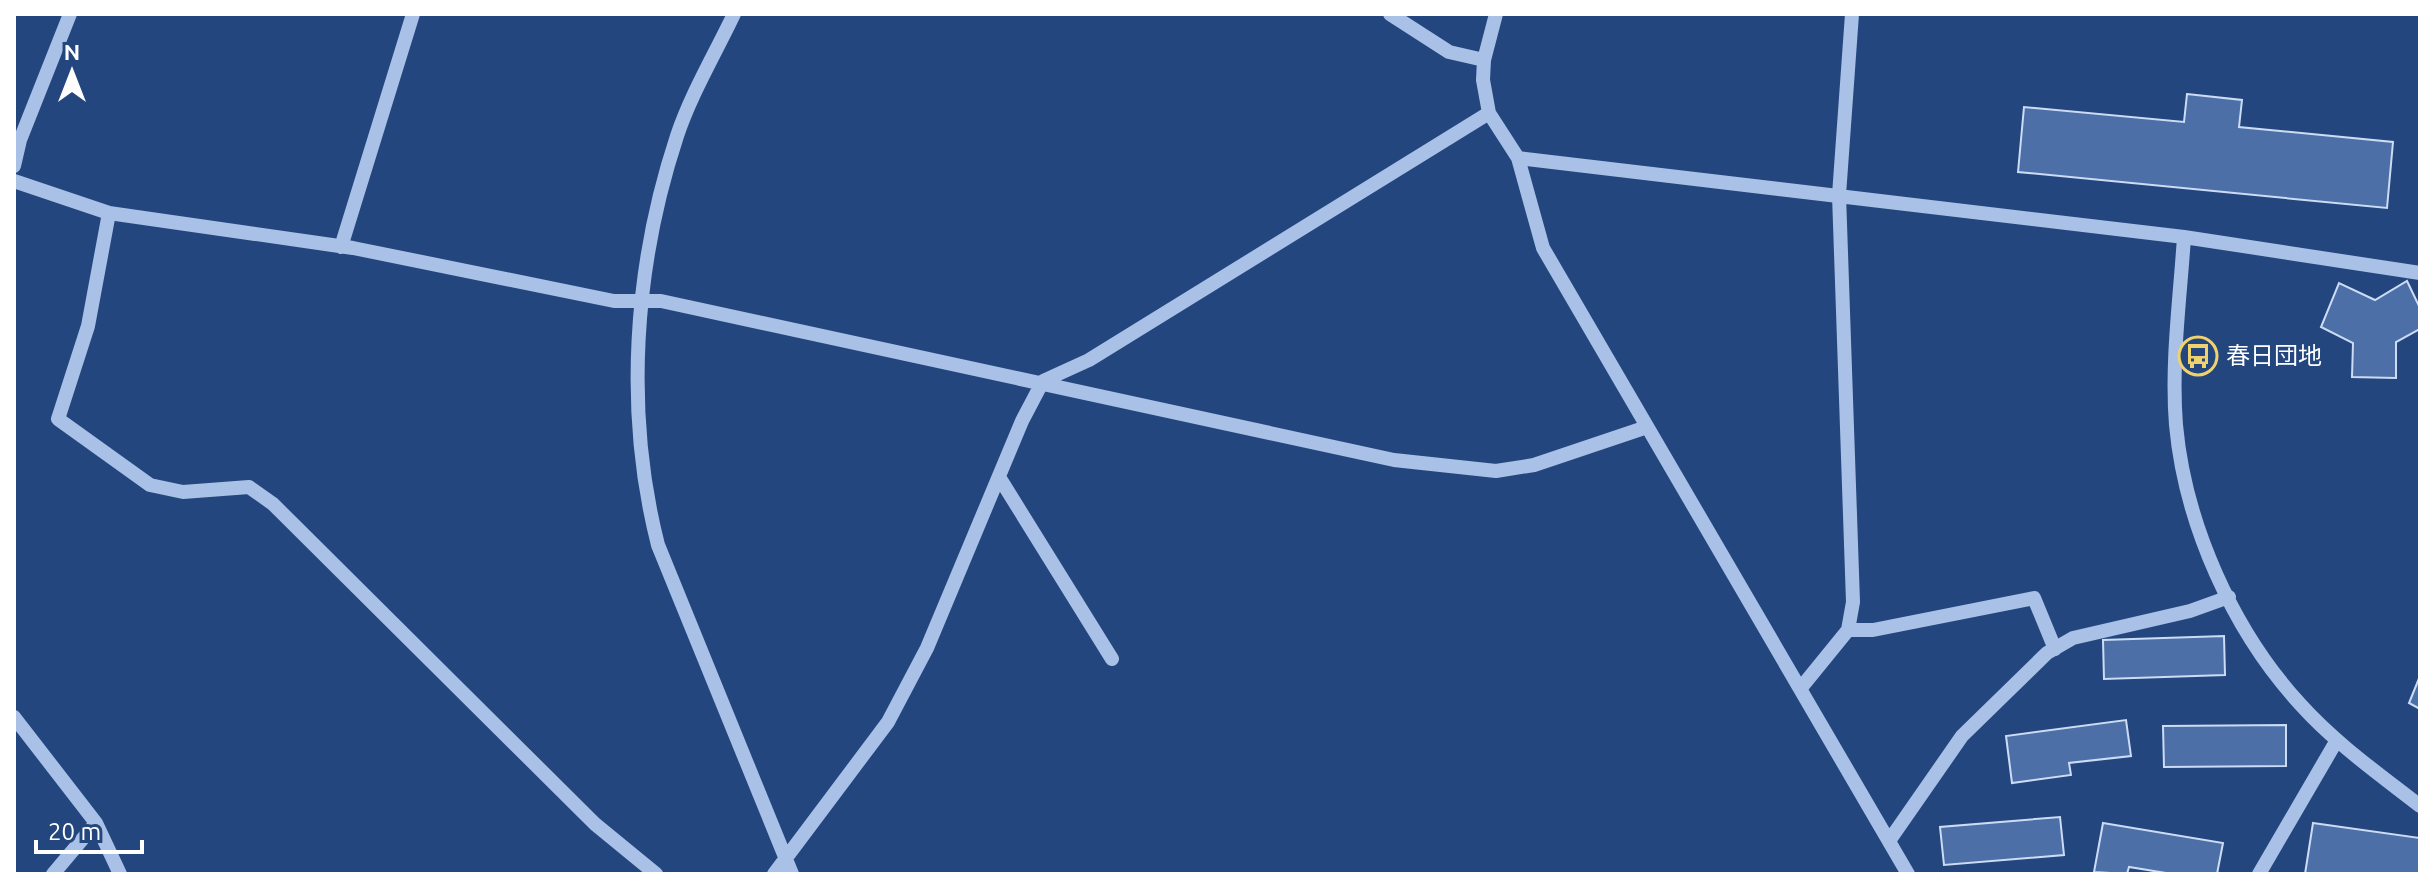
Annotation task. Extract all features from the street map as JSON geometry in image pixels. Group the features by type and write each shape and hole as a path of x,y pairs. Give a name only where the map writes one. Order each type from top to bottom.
{"street":[{"path":"14,166 20,140 70,14"},
{"path":"341,247 413,14"},
{"path":"734,14 677,134 654,223 642,301 637,368 648,503 658,545 792,874"},
{"path":"1390,14 1449,52 1484,60"},
{"path":"1496,14 1484,60 1483,80 1489,113 1518,158 1543,248 1908,874"},
{"path":"1800,689 1848,630 1853,602 1839,195 1852,14"},
{"path":"774,874 888,722 927,648 1043,381 1089,360 1489,113"},
{"path":"1518,158 2184,237 2420,273"},
{"path":"14,181 109,213 341,247 614,301 661,301 1043,381 1394,460 1496,471 1534,465 1647,427"},
{"path":"109,213 88,326 58,419 150,485 183,492 249,487 273,504 595,824 656,874"},
{"path":"2184,237 2176,424 2185,479 2201,534 2259,654 2300,705 2337,740 2420,806"},
{"path":"999,477 1112,659"},
{"path":"1889,841 1962,736 2055,649 2073,638 2190,611 2229,597"},
{"path":"1848,630 1873,630 2034,598 2055,649"},
{"path":"14,717 96,823 120,874"},
{"path":"2259,874 2337,740"},
{"path":"53,874 96,823"}],"building":[{"path":"2187,94 2242,100 2239,127 2393,142 2387,208 2018,172 2024,107 2184,122"},
{"path":"2407,281 2420,308 2420,329 2396,342 2396,378 2352,377 2353,343 2321,327 2339,283 2375,300"},
{"path":"2224,636 2225,675 2104,679 2103,640"},
{"path":"2420,676 2420,709 2409,703"},
{"path":"2126,720 2131,756 2069,763 2071,775 2012,783 2006,736"},
{"path":"2286,725 2286,766 2164,767 2163,726"},
{"path":"2060,817 2064,855 1944,865 1940,827"},
{"path":"2103,823 2223,843 2217,874 2172,874 2129,867 2127,874 2094,872"},
{"path":"2313,823 2420,838 2420,874 2305,874"}],"place":[{"name":"春日団地","path":"2198,356"}]}
